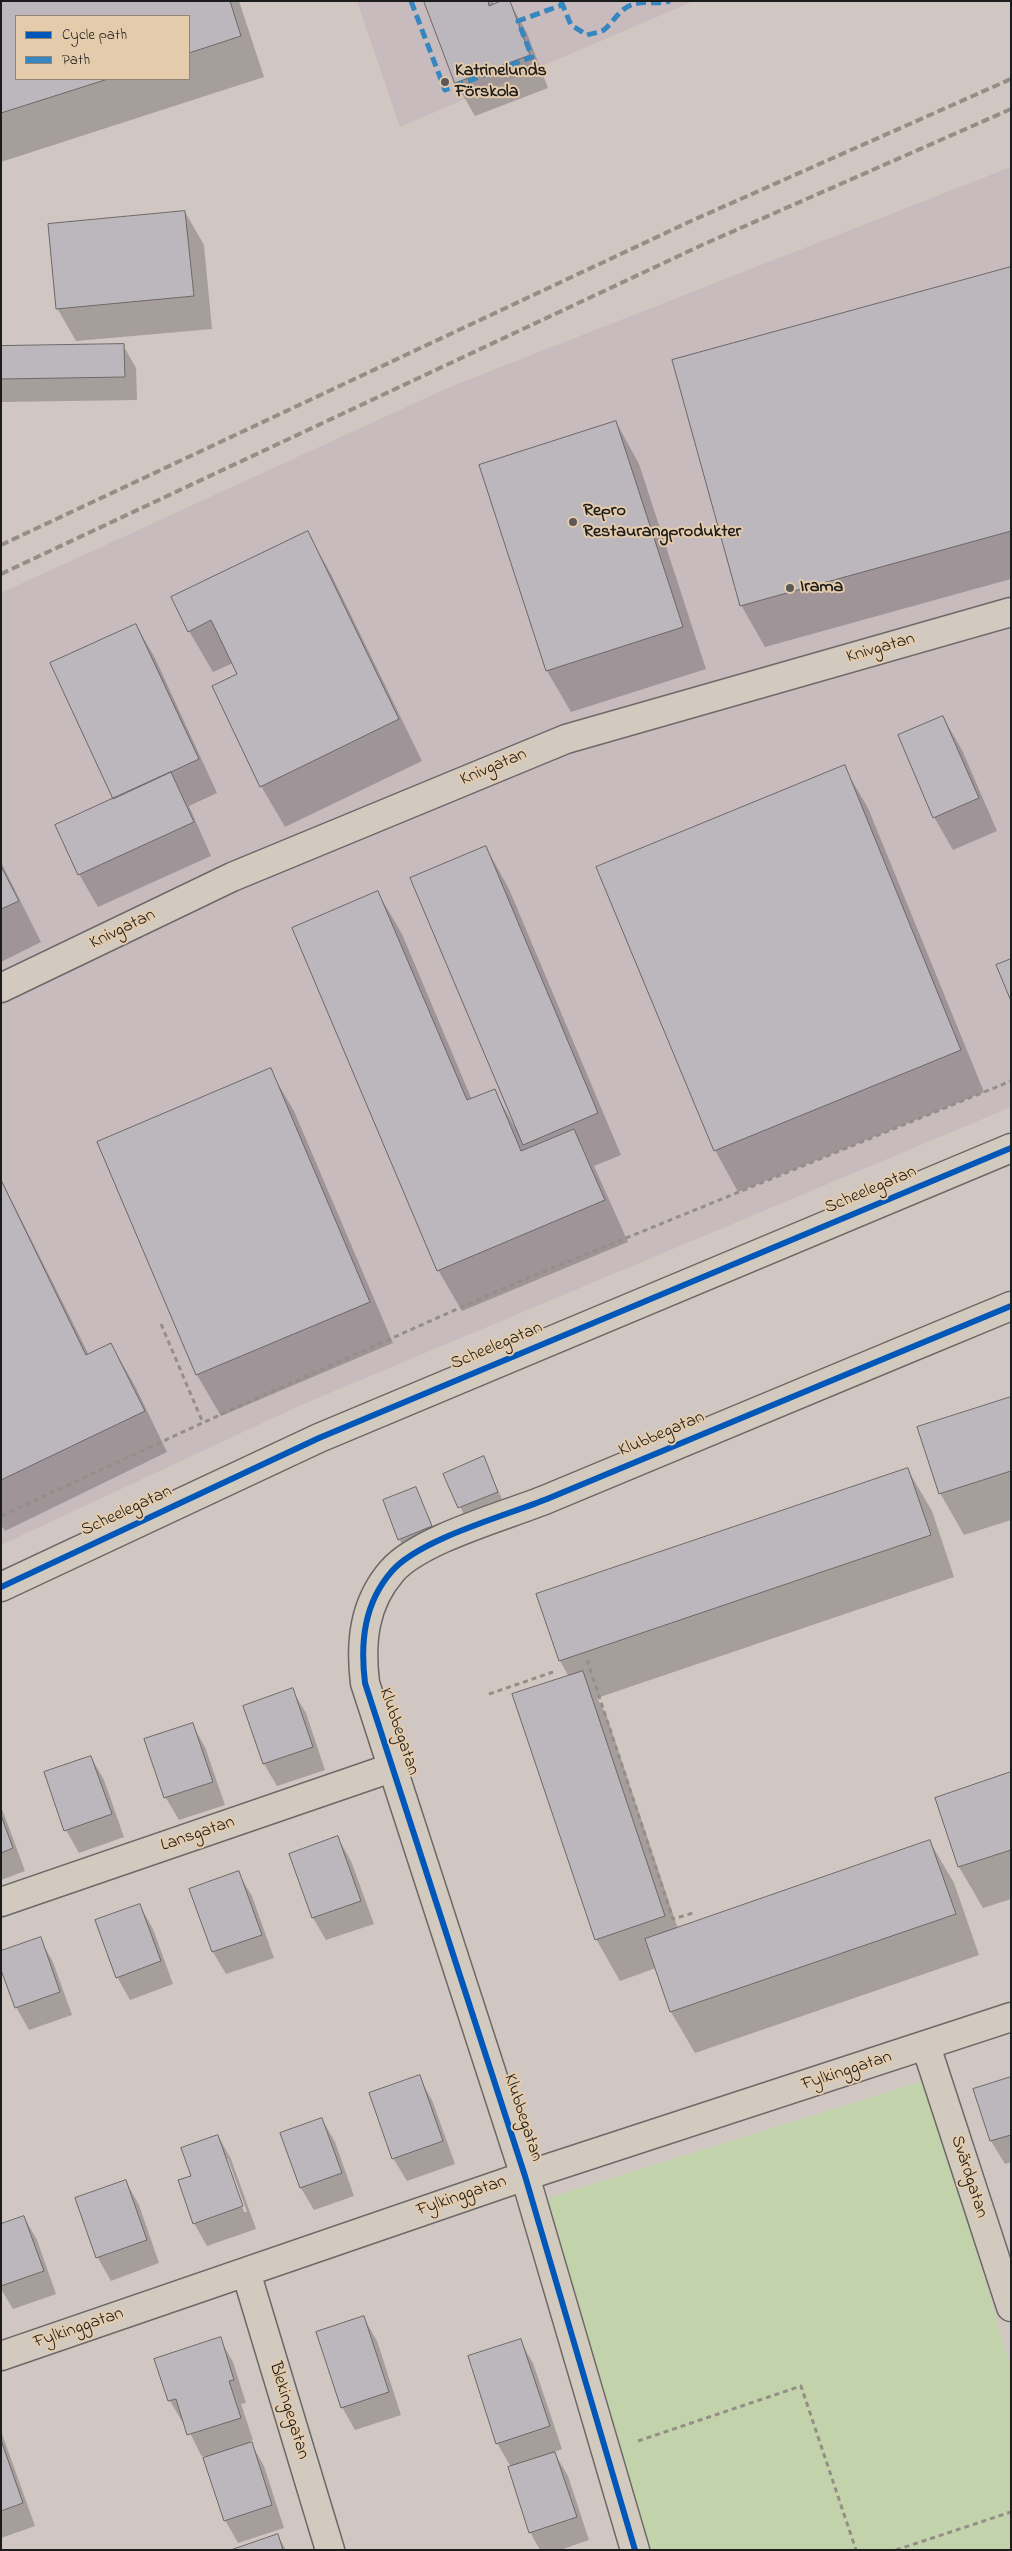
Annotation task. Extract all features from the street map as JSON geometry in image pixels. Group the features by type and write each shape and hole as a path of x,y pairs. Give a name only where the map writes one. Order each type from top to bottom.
{"street":[{"name":"Knivgatan","path":"1,988 232,877 566,739 1011,612"},
{"name":"Scheelegatan","path":"1,1587 319,1438 1011,1148"},
{"name":"Klubbegatan","path":"635,2550 608,2452 525,2176 394,1767 365,1683 362,1653 366,1622 373,1597 392,1570 412,1554 1011,1306"},
{"name":"Lansgatan","path":"1,1902 394,1767"},
{"name":"Fylkinggatan","path":"1,2356 525,2176 1011,2017"},
{"name":"Svärdgatan","path":"926,2046 1011,2307"},
{"name":"Blekingegatan","path":"246,2272 330,2550"}],"path":[{"path":"1,1516 511,1285 1011,1081"},
{"path":"161,1324 203,1423"},
{"path":"587,1660 673,1919 693,1913"},
{"path":"489,1694 553,1672"},
{"path":"608,2452 801,2386 856,2550"},
{"path":"896,2550 1011,2512"}],"shaded area":[{"name":"Katrinelunds Förskola","path":"357,1 694,1 400,127"},
{"path":"1011,167 1011,1107 301,1405 1,1545 1,593 450,387"}],"green space":[{"path":"926,2080 1011,2368 1011,2550 648,2550 548,2198"}],"building":[{"path":"1,1 230,1 241,36 190,53 190,15 15,15 15,80 105,80 1,113"},
{"path":"424,1 488,1 489,6 501,1 510,1 530,55 455,83"},
{"path":"185,211 194,296 56,309 48,224"},
{"path":"1011,267 1011,531 740,606 672,360"},
{"path":"124,344 125,377 1,379 1,346"},
{"name":"Repro Restaurangprodukter","path":"616,421 683,627 546,671 479,465"},
{"path":"308,531 399,719 260,787 212,686 237,674 211,620 188,632 171,597"},
{"path":"136,624 199,759 113,799 50,663"},
{"path":"943,716 979,798 933,818 898,735"},
{"path":"845,765 961,1050 714,1151 596,867"},
{"path":"171,772 194,822 78,875 55,825"},
{"path":"486,846 598,1113 523,1145 410,878"},
{"path":"1,866 19,901 1,909"},
{"path":"378,891 467,1100 495,1089 521,1151 574,1129 605,1200 437,1271 292,928"},
{"path":"1011,959 1011,1001 996,965"},
{"path":"271,1068 370,1302 196,1375 97,1142"},
{"path":"1,1180 86,1355 111,1343 145,1411 1,1480"},
{"path":"1011,1397 1011,1471 939,1494 917,1427"},
{"path":"484,1456 498,1492 458,1508 443,1474"},
{"path":"908,1468 931,1535 559,1661 536,1594"},
{"path":"416,1487 432,1526 398,1540 383,1500"},
{"path":"583,1671 665,1916 595,1940 512,1694"},
{"path":"293,1688 313,1747 263,1764 243,1706"},
{"path":"193,1723 213,1782 164,1798 144,1739"},
{"path":"91,1756 112,1814 64,1831 44,1772"},
{"path":"1011,1772 1011,1850 958,1867 935,1798"},
{"path":"1,1815 13,1848 1,1853"},
{"path":"338,1836 361,1901 312,1918 289,1854"},
{"path":"930,1840 956,1914 670,2012 645,1939"},
{"path":"239,1871 262,1935 212,1952 189,1889"},
{"path":"140,1904 161,1961 116,1978 95,1920"},
{"path":"41,1937 60,1992 15,2008 1,1970 1,1951"},
{"path":"420,2075 443,2141 392,2159 369,2093"},
{"path":"1011,2077 1011,2135 990,2141 973,2089"},
{"path":"322,2118 342,2173 300,2188 280,2133"},
{"path":"218,2135 243,2206 193,2224 178,2180 191,2176 181,2148"},
{"path":"126,2180 147,2240 96,2258 75,2198"},
{"path":"24,2216 44,2271 1,2286 1,2224"},
{"path":"364,2316 389,2392 341,2408 316,2332"},
{"path":"221,2337 234,2380 229,2381 241,2418 187,2435 176,2399 168,2401 154,2359"},
{"path":"521,2339 550,2426 496,2444 468,2356"},
{"path":"1,2440 23,2503 1,2511"},
{"path":"252,2442 272,2505 224,2521 203,2458"},
{"path":"555,2452 577,2517 529,2533 508,2467"},
{"path":"278,2534 283,2550 231,2550"}],"railway":[{"path":"1,545 691,221 1011,79"},
{"path":"1,574 702,245 1011,109"}],"marked path":[{"path":"411,1 445,90 532,57 518,21 562,5"},
{"path":"561,1 571,25 587,35 603,30 631,5 670,1"}],"cycle path":[{"path":"1,1587 319,1438 1011,1148"},
{"path":"635,2550 525,2176 365,1683 364,1638 370,1610 375,1596 392,1571 405,1559 442,1539 464,1529 547,1499 1011,1306"}],"place":[{"name":"Katrinelunds Förskola","path":"445,82"},
{"name":"Repro Restaurangprodukter","path":"573,522"},
{"name":"Irama","path":"790,588"}]}
